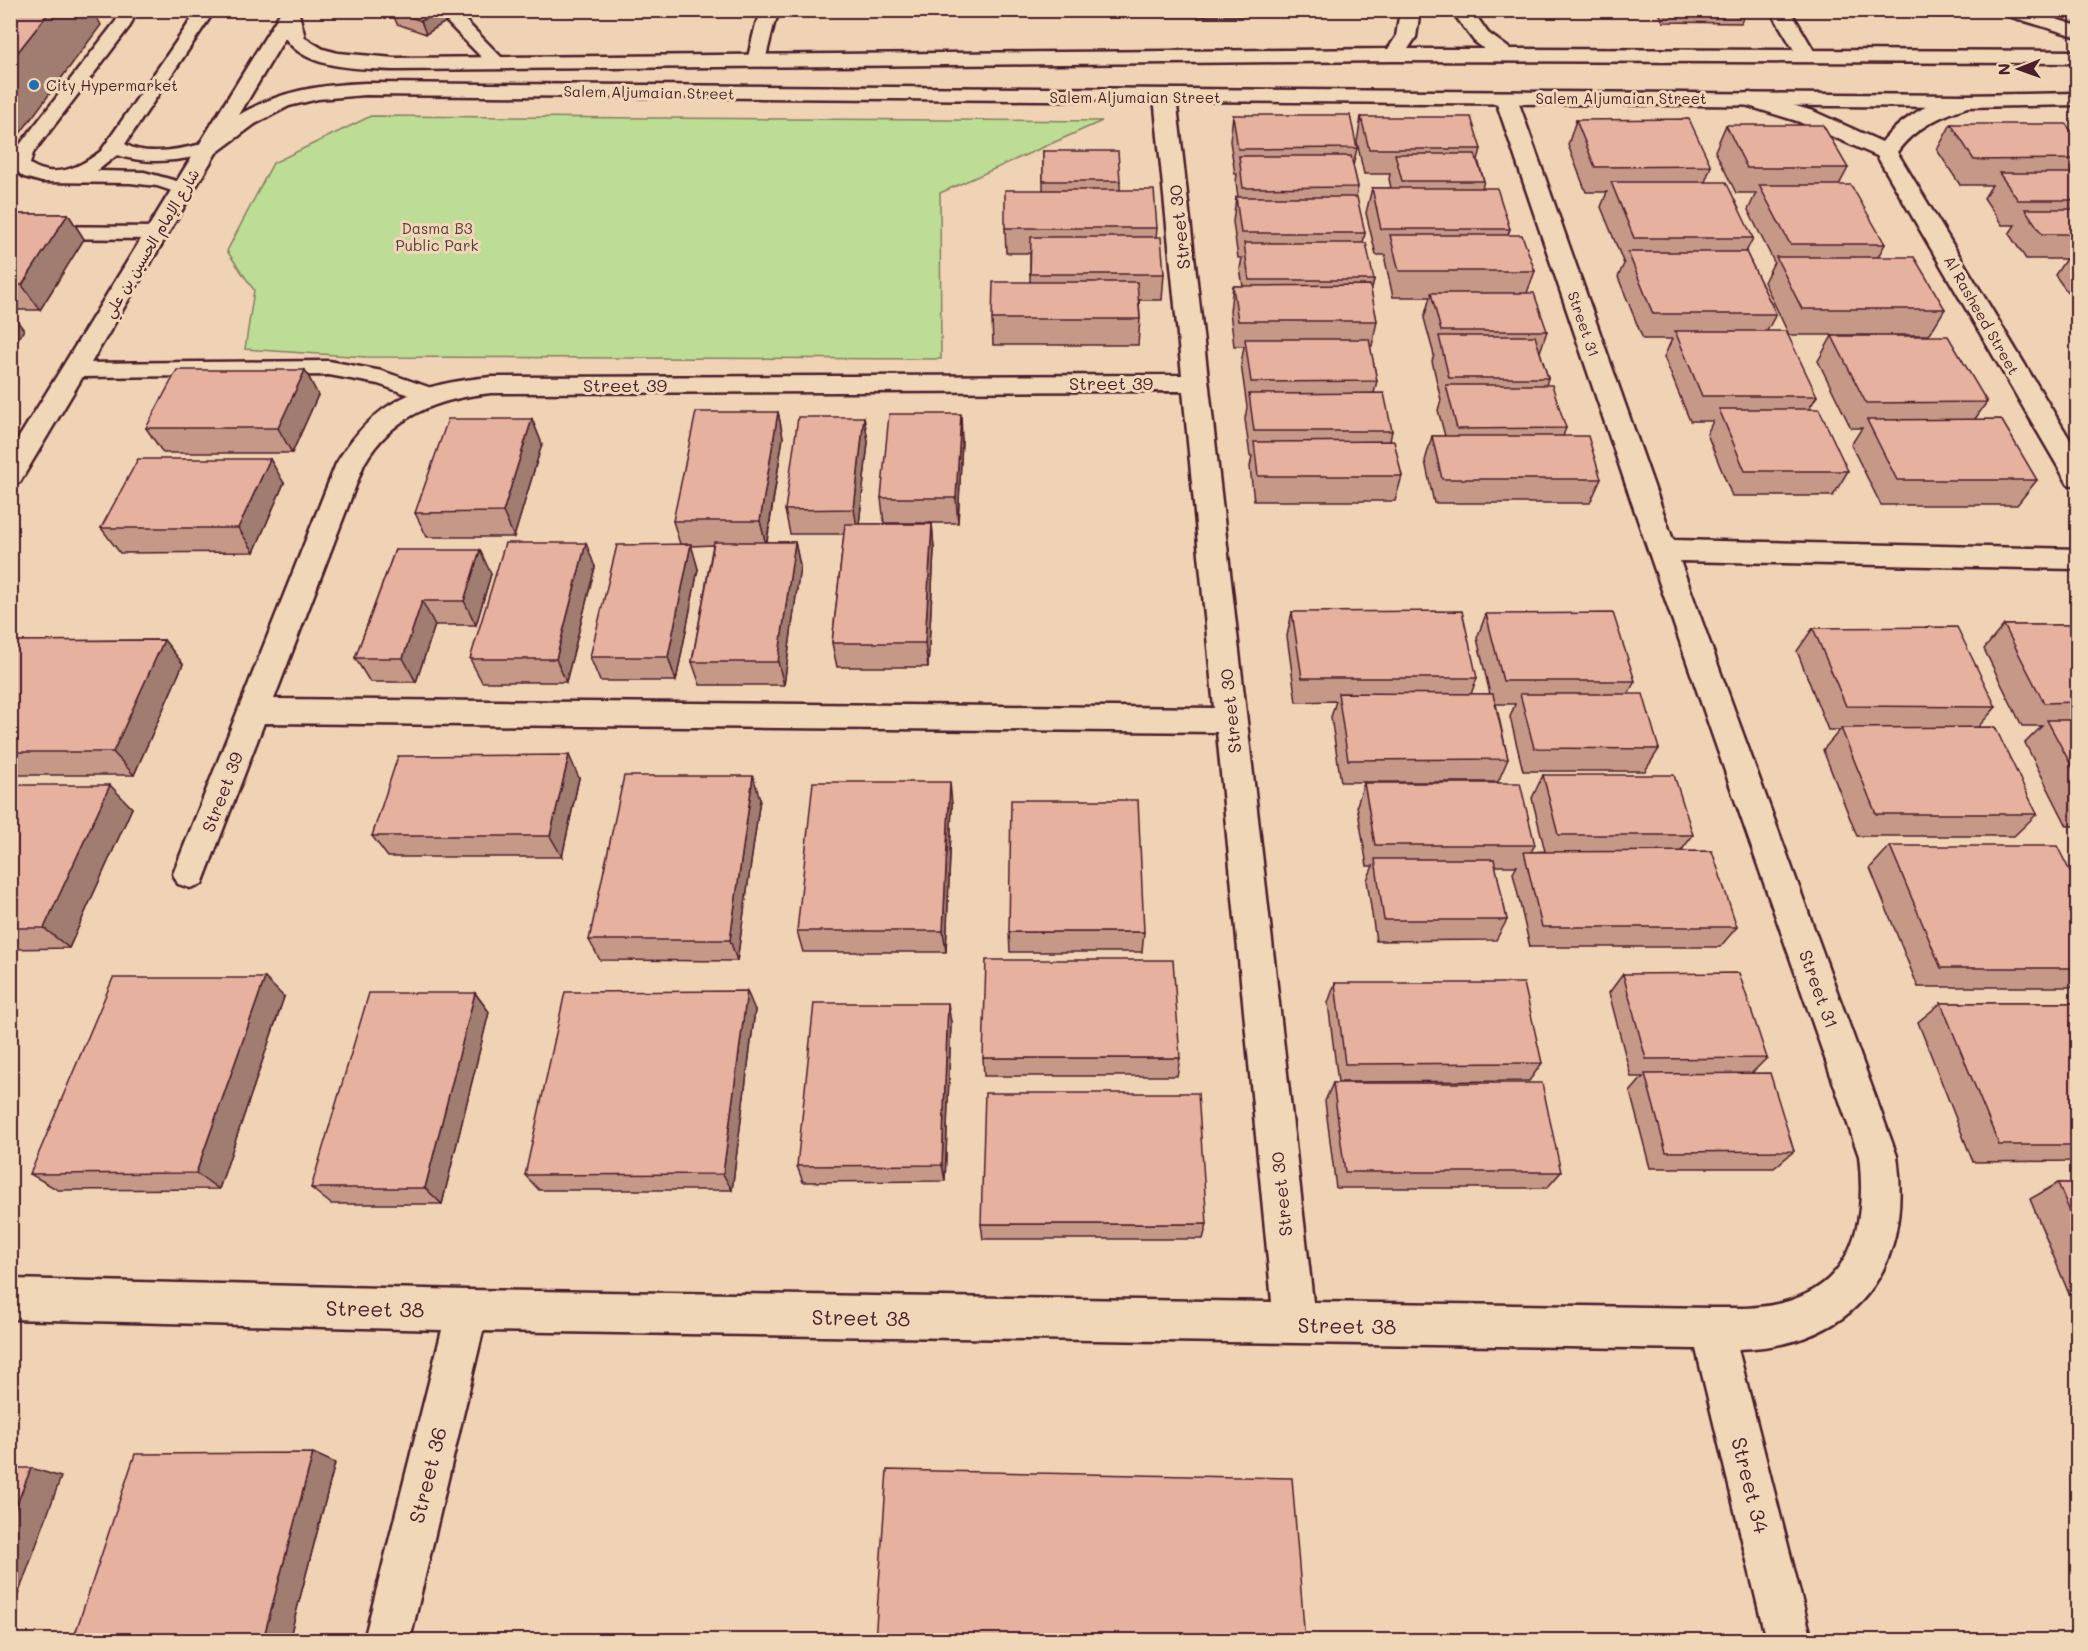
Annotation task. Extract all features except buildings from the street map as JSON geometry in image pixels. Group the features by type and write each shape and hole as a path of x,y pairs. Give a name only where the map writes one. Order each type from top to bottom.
{"street":[{"path":"1394,55 1406,37 1410,10"},
{"path":"1461,10 1481,37 1506,56"},
{"path":"1780,10 1807,56"},
{"name":"Salem Aljumaian Street","path":"291,13 296,40 311,52 330,59 352,62 497,63 773,49 1008,59 1394,55 2073,59"},
{"name":"شارع الإمام الحسين بن علي","path":"10,475 291,13"},
{"path":"1004,96 985,89 978,81 985,66 1008,59"},
{"name":"Salem Aljumaian Street","path":"210,148 240,122 275,102 306,93 342,89 1165,97 1962,101 2078,99"},
{"name":"Street 30","path":"1165,97 1295,1324"},
{"name":"Street 31","path":"1506,98 1662,550 1872,1137 1882,1176 1881,1222 1873,1250 1848,1289 1817,1312 1800,1319 1776,1326 1712,1329"},
{"path":"1750,99 1805,116 1886,152 1906,128 1920,118 1962,101"},
{"name":"Al Rasheed Street","path":"1886,152 2078,477"},
{"name":"Street 39","path":"190,874 358,448 380,421 429,395 491,385 1195,383"},
{"path":"1662,550 2078,559"},
{"path":"254,711 1231,720"},
{"name":"Street 38","path":"10,1299 467,1310 1712,1329"},
{"name":"Street 36","path":"387,1641 467,1310"},
{"name":"Street 34","path":"1712,1329 1789,1641"}],"lane":[{"path":"129,10 124,22 20,159 21,167 28,173 55,177 152,178 169,181 184,189"},
{"path":"55,177 79,172 99,163 114,145 207,10"},
{"path":"775,10 782,24 773,49 765,24 775,10"},
{"path":"1071,10 1271,10"},
{"path":"2007,10 2078,32"},
{"path":"453,18 497,63"},
{"path":"114,145 125,152 143,154 194,153 210,148"},
{"path":"10,232 158,233"},
{"path":"74,370 329,368 382,378 429,395"}],"green space":[{"name":"Dasma B3 Public Park","path":"371,116 1102,121 940,193 941,359 366,357 245,349 254,290 227,251 273,163"}],"place":[{"name":"City Hypermarket","path":"34,85"}]}
